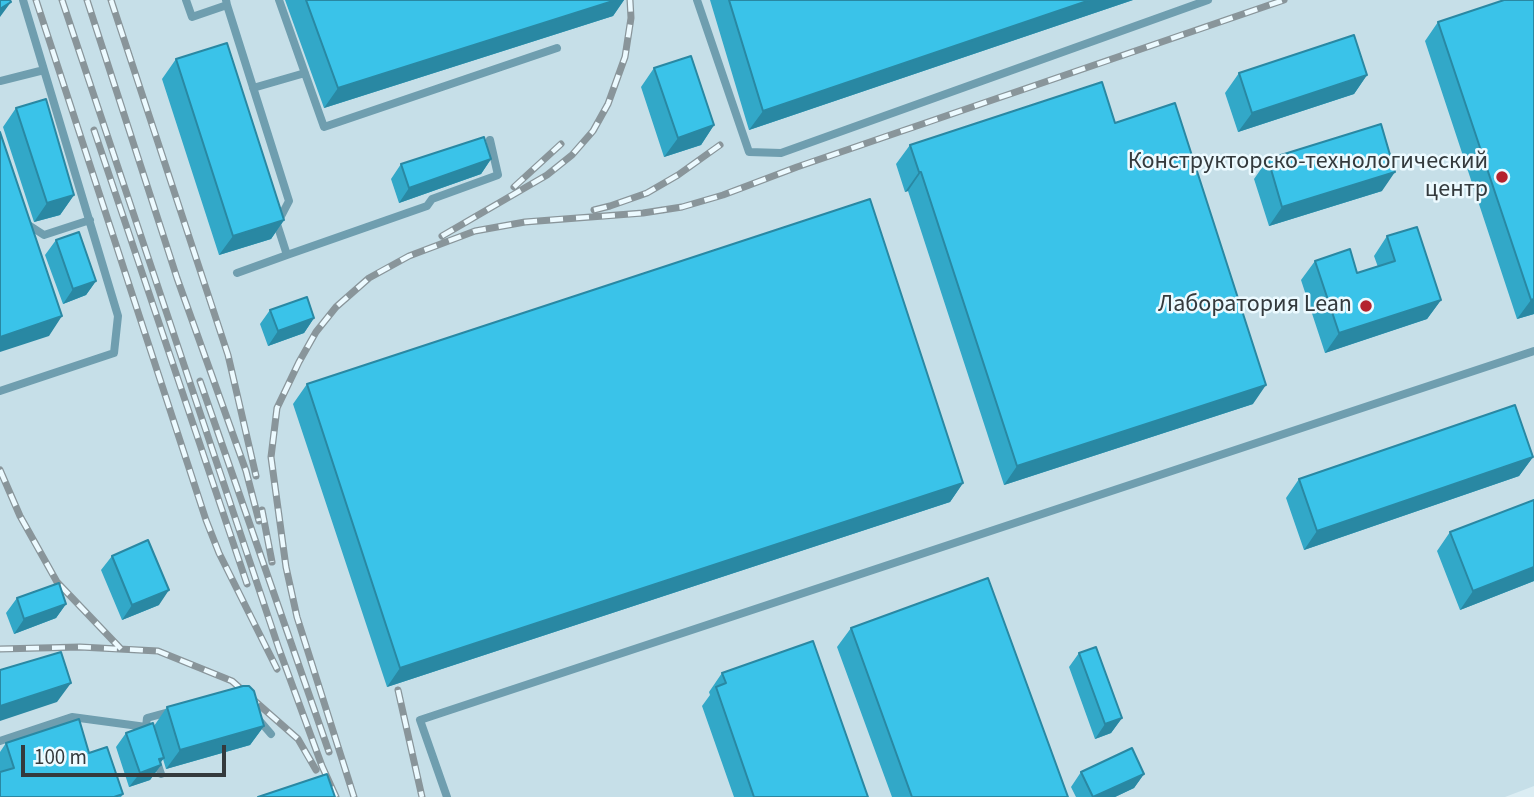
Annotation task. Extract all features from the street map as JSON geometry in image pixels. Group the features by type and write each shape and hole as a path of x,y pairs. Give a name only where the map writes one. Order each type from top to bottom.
{"lane":[{"path":"0,391 114,353 118,316 23,0"},
{"path":"186,0 192,16 226,2 289,201 277,224 287,255"},
{"path":"279,0 324,127 556,48"},
{"path":"697,0 749,152 771,153 781,153 1208,0"},
{"path":"0,81 44,70"},
{"path":"253,88 305,73"},
{"path":"237,273 427,206 432,199 498,175 489,140"},
{"path":"23,214 27,226 44,235 90,220"},
{"path":"447,797 420,720 1534,351"},
{"path":"150,739 146,727 147,718 173,712"},
{"path":"255,716 271,733"},
{"path":"0,741 72,717 146,727"},
{"path":"153,751 161,774"}],"shaded area":[{"path":"0,0 1534,0 1534,786 1505,797 0,797"}],"building":[{"path":"0,0 10,0 11,2 0,9"},
{"path":"306,0 616,0 338,88"},
{"path":"729,0 1090,0 763,111"},
{"name":"Конструкторско-технологический центр","path":"1504,0 1534,0 1534,299 1531,300 1438,22"},
{"path":"1354,35 1367,75 1252,113 1239,73"},
{"path":"227,43 284,220 233,236 176,59"},
{"path":"691,56 714,125 678,138 654,68"},
{"path":"1102,82 1115,123 1175,103 1266,385 1017,466 910,145"},
{"path":"46,99 74,195 47,203 16,108"},
{"path":"1381,124 1395,172 1282,207 1268,159"},
{"path":"0,132 62,316 0,337"},
{"path":"484,137 491,159 409,188 401,164"},
{"path":"870,199 963,483 400,668 307,384"},
{"path":"1417,227 1441,300 1339,333 1315,261 1350,249 1357,273 1395,261 1387,236"},
{"path":"79,232 96,281 73,289 56,240"},
{"path":"307,297 314,318 278,331 270,310"},
{"path":"1515,405 1533,457 1317,531 1299,479"},
{"path":"1534,500 1534,567 1473,591 1450,532"},
{"path":"148,540 169,590 132,605 112,556"},
{"path":"988,578 1068,797 912,797 851,628"},
{"path":"59,583 66,604 24,619 17,598"},
{"path":"813,641 868,797 754,797 716,687 726,683 722,673"},
{"path":"1096,647 1122,718 1105,724 1079,653"},
{"path":"61,652 71,683 0,706 0,670"},
{"path":"249,686 254,691 264,726 180,750 167,707"},
{"path":"79,719 89,753 107,747 123,794 114,797 0,797 0,772 14,768 6,743"},
{"path":"153,723 164,758 159,759 161,765 140,773 126,733"},
{"path":"1132,748 1144,774 1093,797 1081,772"},
{"path":"327,774 335,797 258,797"}],"railway":[{"path":"36,0 206,520 219,553 277,669"},
{"path":"62,0 279,649 336,797"},
{"path":"87,0 177,278 246,471 259,521"},
{"path":"111,0 228,355 256,476"},
{"path":"442,236 547,175 572,155 593,131 608,104 625,57 631,18 630,0"},
{"path":"354,797 297,617 286,567 271,457 277,408 299,362 316,332 336,307 369,278 409,256 475,231 525,222 643,213 682,207 723,195 797,167 1284,0"},
{"path":"94,130 247,584"},
{"path":"514,187 561,144"},
{"path":"594,210 647,193 720,145"},
{"path":"200,381 329,752"},
{"path":"0,470 20,516 57,582 121,649"},
{"path":"262,510 272,562"},
{"path":"0,649 80,647 158,651 232,681 298,739 316,770"},
{"path":"398,690 422,797"}],"place":[{"name":"Конструкторско-технологический центр","path":"1502,177"},
{"name":"Лаборатория Lean","path":"1366,306"}]}
